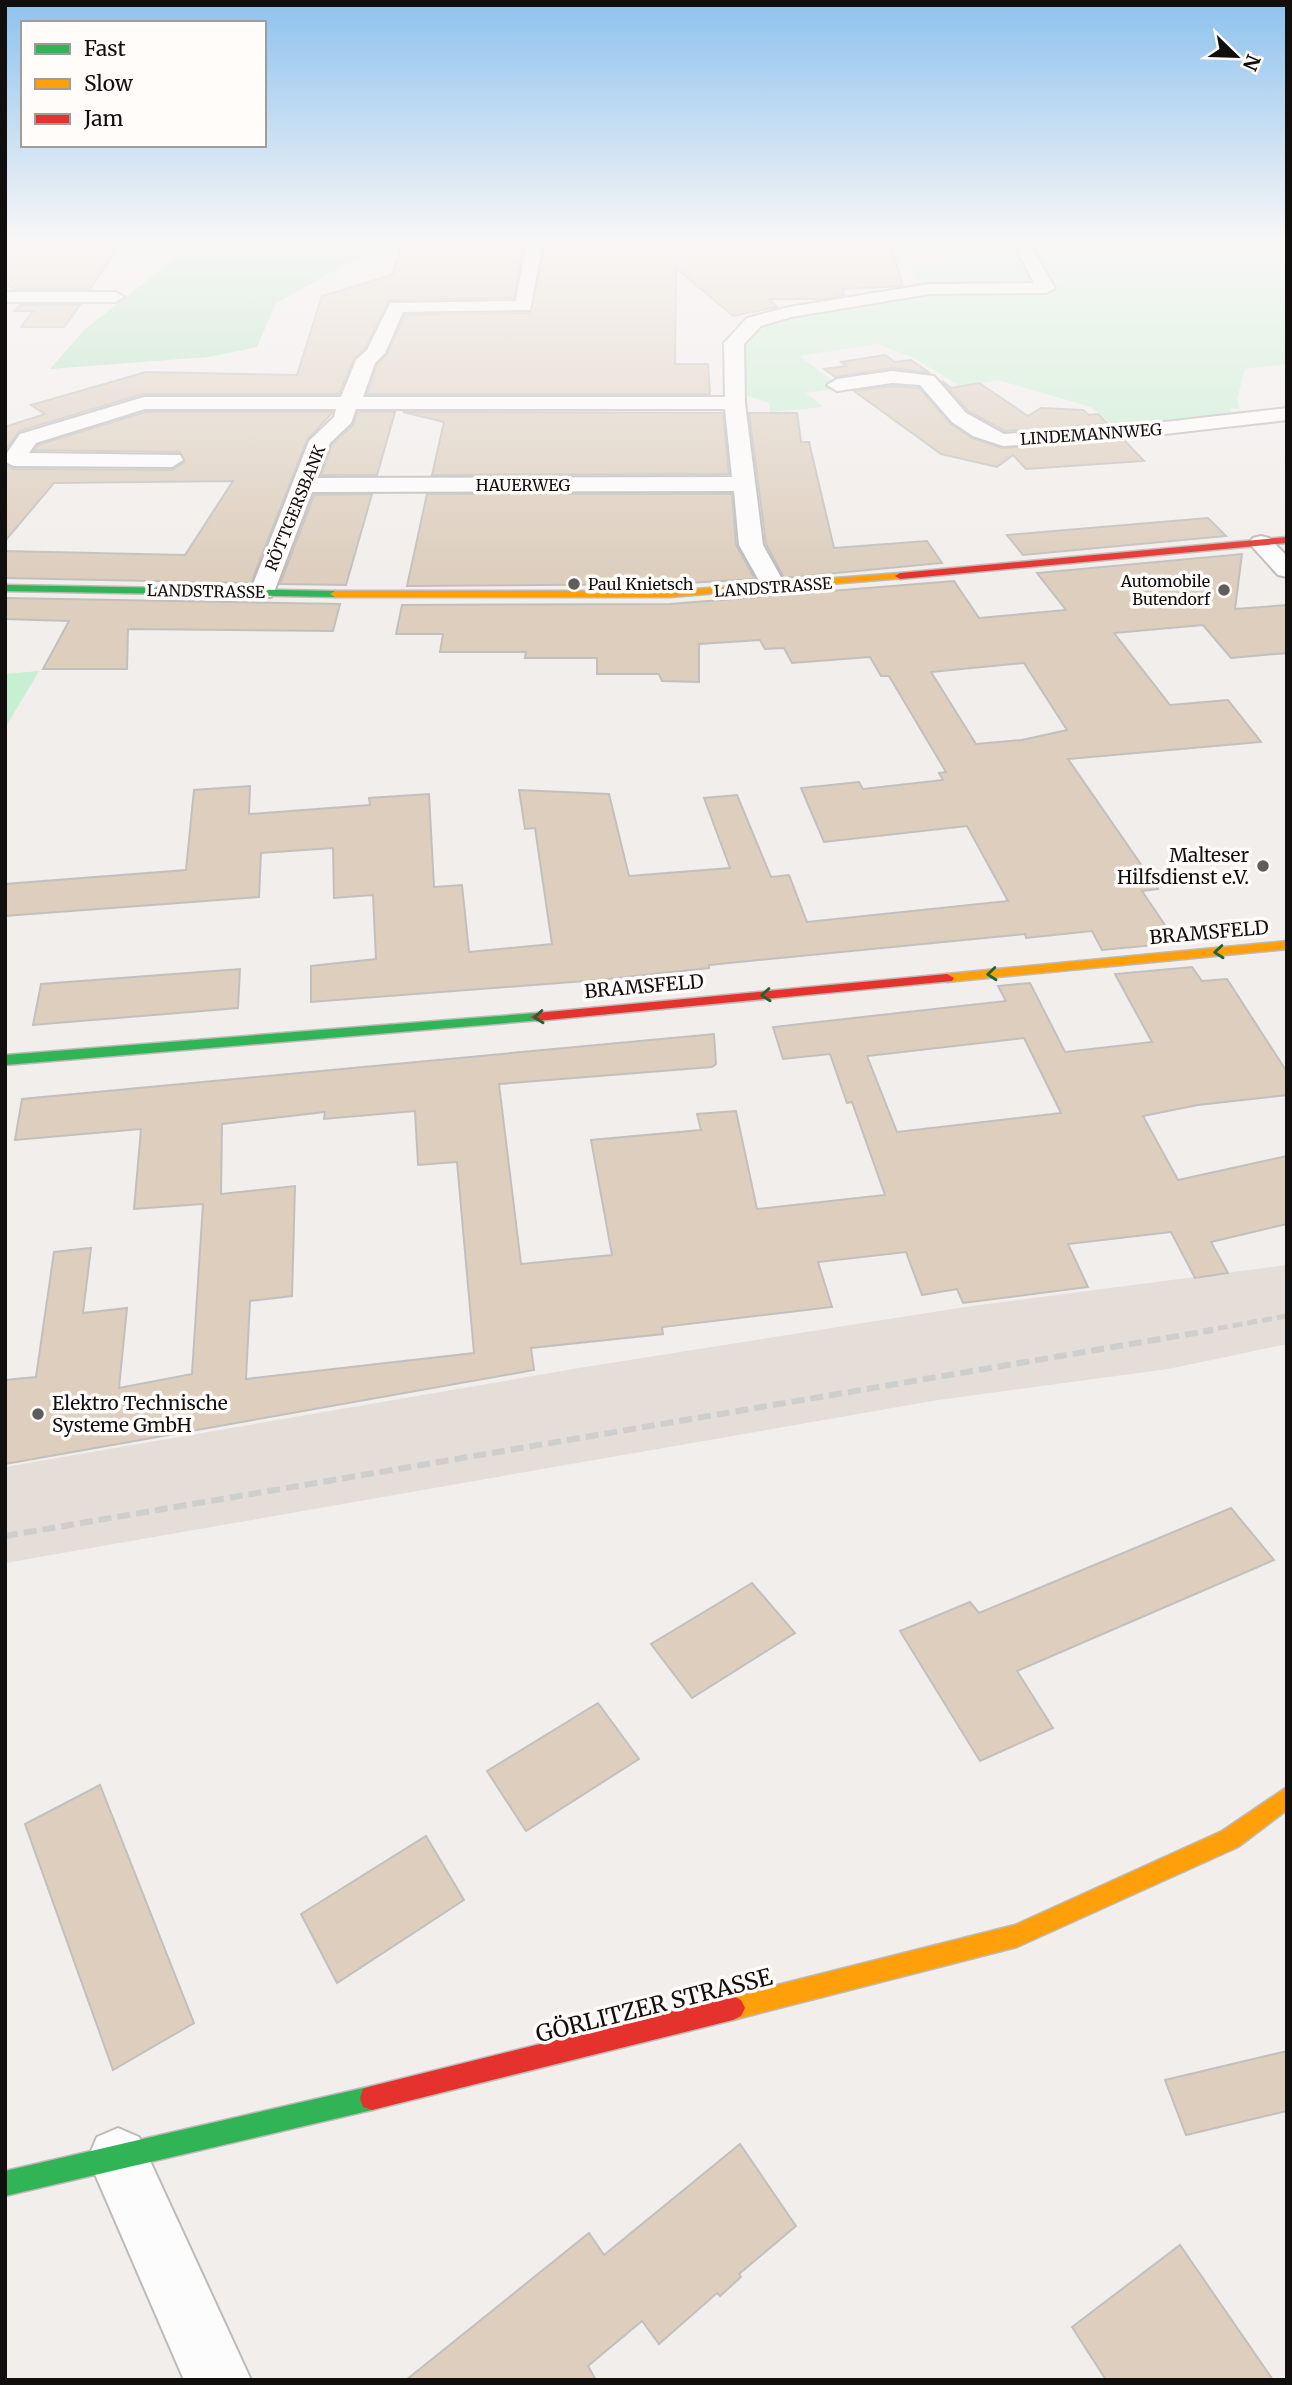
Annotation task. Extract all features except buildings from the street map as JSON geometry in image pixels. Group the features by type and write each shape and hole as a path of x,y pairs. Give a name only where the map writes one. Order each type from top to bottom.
{"street":[{"name":"RÖTTGERSBANK","path":"262,592 320,442 344,419 346,403 354,395 366,360 375,352"},
{"path":"734,352 735,403 751,545 775,587"},
{"name":"LINDEMANNWEG","path":"837,386 892,377 927,380 937,398 983,436 1003,440 1147,430 1287,414"},
{"path":"10,460 28,439 144,403 735,403"},
{"path":"10,460 172,460"},
{"name":"HAUERWEG","path":"302,485 745,484"},
{"name":"LANDSTRASSE","path":"5,588 579,596 775,587 1287,540"},
{"path":"1261,543 1287,570"},
{"name":"BRAMSFELD","path":"5,1060 490,1022 1287,945"},
{"name":"GÖRLITZER STRASSE","path":"5,2184 471,2075 1017,1936 1230,1839 1287,1797"},
{"path":"118,2158 218,2380"}],"shaded area":[{"path":"1287,1265 1287,1344 1168,1369 938,1400 5,1563 5,1467 579,1368 965,1307"}],"green space":[{"path":"65,352 231,352 208,357 50,369"},
{"path":"742,352 824,352 800,356 841,388 806,393 823,407 770,412 769,403 746,395"},
{"path":"899,352 1287,352 1287,364 1245,369 1237,399 1239,409 1231,408 1232,416 1116,428 1091,407 998,380 960,386 914,358"},
{"path":"39,671 5,728 5,674"}],"railway":[{"path":"1203,1331 1287,1316"},
{"path":"5,1536 1213,1330"}],"traffic: fast":[{"path":"5,588 335,594"},
{"path":"5,1060 537,1017"},
{"path":"5,2184 372,2098"}],"traffic: slow":[{"path":"335,594 670,594 900,576"},
{"path":"947,978 1287,945"},
{"path":"733,2008 1017,1936 1230,1839 1287,1797"}],"traffic: jam":[{"path":"900,576 1287,540"},
{"path":"537,1017 947,978"},
{"path":"372,2098 733,2008"}],"place":[{"name":"Paul Knietsch","path":"574,584"},
{"name":"Automobile Butendorf","path":"1224,590"},
{"name":"Malteser Hilfsdienst e.V.","path":"1263,866"},
{"name":"Elektro Technische Systeme GmbH","path":"38,1414"}]}
